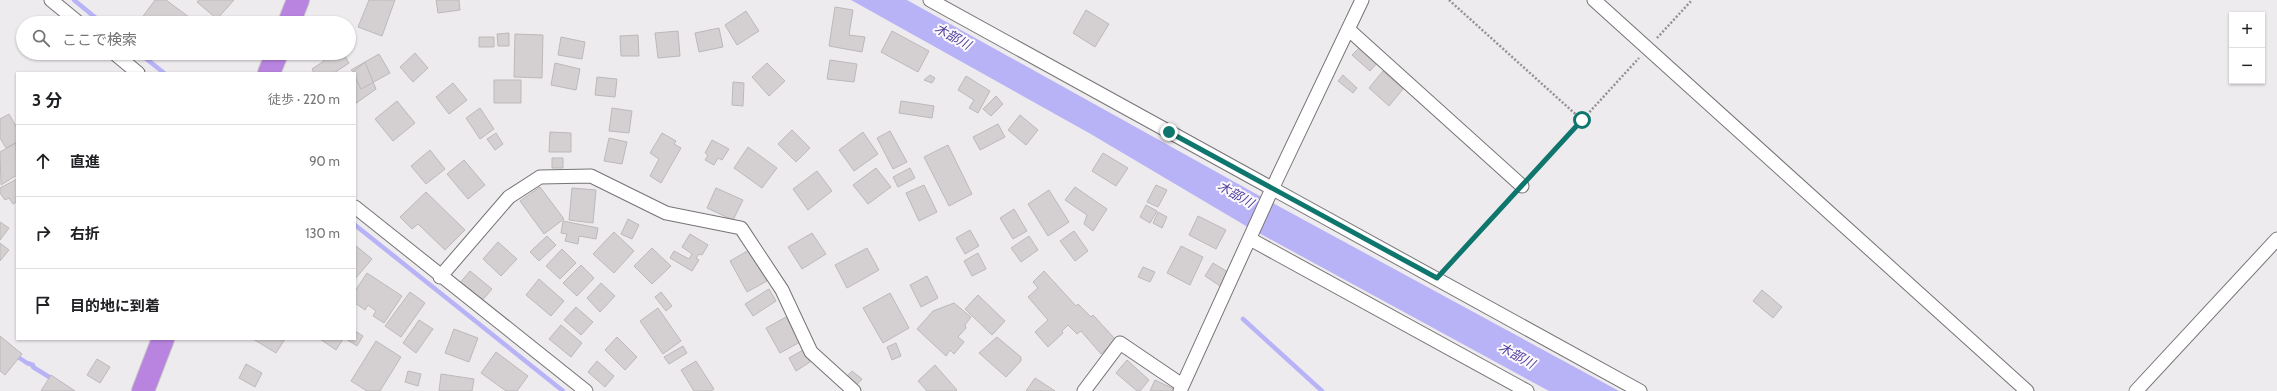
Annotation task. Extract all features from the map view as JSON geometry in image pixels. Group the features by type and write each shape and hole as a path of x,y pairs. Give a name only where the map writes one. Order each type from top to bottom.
{"highway":[{"path":"292,16 298,0"},
{"path":"269,72 274,60"},
{"path":"143,391 163,340"}],"street":[{"path":"51,0 70,16"},
{"path":"930,0 1640,391"},
{"path":"1084,391 1120,343 1181,388 1272,189 1362,0"},
{"path":"1594,0 2027,391"},
{"path":"1348,30 1522,186"},
{"path":"122,60 137,72"},
{"path":"440,276 509,197 540,177 591,176 666,213 741,228 782,290 811,352 854,391"},
{"path":"356,208 586,391"},
{"path":"1250,239 1527,391"},
{"path":"2136,391 2277,239"}],"path":[{"path":"1449,0 1582,120"},
{"path":"1437,278 1692,0"}],"water":[{"name":"木部川","path":"851,0 907,0 1258,195 1619,391 1549,391 1246,226 1089,133"}],"building":[{"path":"155,0 166,0 188,16 143,16"},
{"path":"199,0 234,0 220,16 213,16 197,2"},
{"path":"369,0 395,0 382,36 358,27"},
{"path":"436,0 459,0 460,10 438,13"},
{"path":"835,7 853,10 849,35 865,37 862,52 829,46"},
{"path":"1086,10 1109,24 1095,47 1073,33"},
{"path":"746,11 759,31 737,45 725,25"},
{"path":"719,28 723,47 699,52 695,33"},
{"path":"678,31 680,56 658,58 655,33"},
{"path":"892,31 929,51 918,72 881,52"},
{"path":"509,33 509,46 498,46 497,34"},
{"path":"515,34 543,35 542,78 514,77"},
{"path":"638,35 639,56 621,56 620,36"},
{"path":"479,37 494,37 494,47 479,47"},
{"path":"561,37 585,42 582,59 558,55"},
{"path":"1362,45 1379,61 1370,71 1352,55"},
{"path":"415,53 428,68 413,82 400,67"},
{"path":"379,54 390,73 361,89 356,79 356,72 351,70"},
{"path":"323,60 347,60 349,63 336,72 314,72 312,69 324,61"},
{"path":"830,60 857,64 854,82 827,79"},
{"path":"365,62 376,89 356,103 356,72 353,72"},
{"path":"555,63 580,69 576,90 551,85"},
{"path":"767,63 785,81 769,96 752,77"},
{"path":"1383,71 1403,89 1389,106 1369,88"},
{"path":"930,75 935,78 932,83 924,80"},
{"path":"1343,75 1357,88 1353,93 1338,81"},
{"path":"966,76 990,91 978,113 969,108 974,100 958,90"},
{"path":"597,77 617,79 615,97 595,95"},
{"path":"494,80 521,80 521,103 494,103"},
{"path":"733,82 744,83 743,106 732,105"},
{"path":"453,83 467,100 449,114 436,97"},
{"path":"996,96 1003,104 991,116 983,109"},
{"path":"397,101 415,123 393,141 375,119"},
{"path":"901,101 934,106 932,118 899,113"},
{"path":"480,108 494,129 480,139 466,118"},
{"path":"612,108 632,111 629,133 609,131"},
{"path":"9,114 16,126 16,143 6,148 0,138 0,119"},
{"path":"1020,115 1038,130 1026,145 1008,130"},
{"path":"998,124 1005,137 980,150 973,137"},
{"path":"792,130 810,148 796,162 778,144"},
{"path":"890,131 907,162 893,169 877,138"},
{"path":"550,132 571,133 571,152 549,152"},
{"path":"863,132 878,154 854,171 839,150"},
{"path":"496,133 503,144 495,150 487,139"},
{"path":"662,133 676,141 674,144 681,148 661,183 650,176 659,159 650,153"},
{"path":"609,138 627,142 622,164 604,161"},
{"path":"712,140 729,149 722,160 718,158 714,165 705,160 708,155 705,153"},
{"path":"16,143 16,176 1,185 0,152"},
{"path":"948,145 972,194 949,206 924,157"},
{"path":"748,147 777,168 762,188 734,168"},
{"path":"430,150 445,169 426,184 411,166"},
{"path":"1103,153 1128,168 1116,186 1092,171"},
{"path":"552,158 563,158 563,168 552,168"},
{"path":"464,160 485,185 468,199 447,174"},
{"path":"876,168 891,187 868,204 853,185"},
{"path":"910,168 915,178 898,187 893,177"},
{"path":"817,171 832,191 808,210 793,189"},
{"path":"16,180 16,202 13,204 9,198 5,200 0,193 0,188"},
{"path":"924,185 937,212 919,221 906,193"},
{"path":"1156,185 1167,190 1158,207 1147,202"},
{"path":"540,187 564,219 544,234 520,201"},
{"path":"1075,187 1107,209 1093,231 1084,224 1087,215 1065,200"},
{"path":"572,188 596,190 593,223 569,220"},
{"path":"716,188 743,200 733,220 707,208"},
{"path":"1049,190 1069,222 1048,236 1028,204"},
{"path":"426,192 465,230 445,250 418,224 412,229 400,217"},
{"path":"1146,205 1157,211 1150,223 1140,217"},
{"path":"1014,209 1027,231 1013,239 1000,218"},
{"path":"1158,212 1167,217 1162,228 1153,223"},
{"path":"1198,216 1226,230 1216,249 1189,235"},
{"path":"628,219 639,225 632,239 621,234"},
{"path":"563,221 598,228 596,239 579,236 578,244 565,241 567,234 561,233"},
{"path":"0,222 9,228 0,240"},
{"path":"970,230 979,246 965,254 956,238"},
{"path":"1074,231 1088,251 1075,261 1060,241"},
{"path":"614,232 634,251 614,273 593,254"},
{"path":"812,233 826,254 802,269 788,247"},
{"path":"690,234 708,245 702,255 699,254 696,258 699,260 692,271 670,258 674,251 689,259 692,254 682,247"},
{"path":"547,236 556,245 539,261 530,252"},
{"path":"1029,236 1038,250 1021,262 1011,248"},
{"path":"498,242 517,259 501,276 483,259"},
{"path":"0,243 9,250 0,261"},
{"path":"356,246 372,259 356,278"},
{"path":"1181,246 1203,257 1190,285 1167,273"},
{"path":"652,248 671,266 652,284 634,266"},
{"path":"867,248 879,270 847,288 835,265"},
{"path":"562,249 576,263 560,279 546,266"},
{"path":"749,250 767,281 747,292 730,261"},
{"path":"978,253 986,269 972,276 964,261"},
{"path":"1213,263 1228,272 1220,286 1205,276"},
{"path":"581,265 594,278 577,296 563,283"},
{"path":"1143,267 1155,272 1150,282 1138,277"},
{"path":"470,271 492,289 480,303 459,284"},
{"path":"1044,271 1076,306 1078,304 1091,317 1093,315 1116,340 1101,354 1081,331 1077,334 1068,325 1062,331 1063,333 1048,347 1035,332 1048,320 1028,297 1038,288 1033,282"},
{"path":"367,273 402,296 384,323 373,316 376,311 368,305 365,310 356,304 356,290"},
{"path":"927,276 938,298 921,307 910,285"},
{"path":"539,279 564,301 551,316 526,295"},
{"path":"601,283 615,296 600,312 587,298"},
{"path":"769,289 776,301 753,316 745,304"},
{"path":"1762,290 1782,307 1773,318 1753,301"},
{"path":"410,292 425,303 401,337 385,326"},
{"path":"661,292 672,306 666,311 655,297"},
{"path":"890,293 909,328 883,343 863,308"},
{"path":"978,295 1005,321 992,335 965,309"},
{"path":"954,303 971,317 965,325 966,328 958,337 964,342 954,354 950,350 946,356 917,329 933,311"},
{"path":"576,307 593,322 581,335 564,320"},
{"path":"658,308 681,341 663,354 640,321"},
{"path":"786,317 800,342 780,353 766,328"},
{"path":"419,320 433,329 416,353 403,343"},
{"path":"561,325 582,343 571,357 549,339"},
{"path":"454,329 478,338 469,362 445,353"},
{"path":"356,332 363,336 357,346 348,340 356,340"},
{"path":"0,336 22,354 5,375 0,371"},
{"path":"617,337 637,357 625,370 605,350"},
{"path":"997,337 1021,357 1021,361 1006,377 979,353"},
{"path":"255,340 284,340 276,353"},
{"path":"321,340 342,340 336,350"},
{"path":"376,341 401,357 380,391 367,391 351,381"},
{"path":"896,343 901,356 892,360 887,347"},
{"path":"683,346 687,353 669,364 664,357"},
{"path":"803,350 810,362 796,371 789,358"},
{"path":"496,352 528,376 517,391 506,391 481,373"},
{"path":"97,359 110,367 100,383 87,375"},
{"path":"1127,360 1149,380 1140,391 1137,391 1116,373"},
{"path":"597,361 614,376 605,387 588,372"},
{"path":"696,361 714,389 711,391 694,391 681,370"},
{"path":"246,364 262,373 255,387 239,378"},
{"path":"935,365 957,390 956,391 927,391 918,381"},
{"path":"408,371 421,374 418,386 405,382"},
{"path":"852,371 862,379 855,387 845,378"},
{"path":"441,374 474,379 472,391 439,391"},
{"path":"51,375 75,391 41,391"},
{"path":"1035,378 1055,391 1026,391"},
{"path":"1155,380 1176,390 1176,391 1150,391"}],"waterway":[{"path":"74,0 93,16"},
{"path":"148,60 163,72"},
{"path":"356,226 563,391"},
{"path":"1243,319 1322,391"},
{"path":"15,355 33,365 33,367 54,380"}],"route":[{"path":"1169,132 1328,220 1437,278 1582,120"}]}
